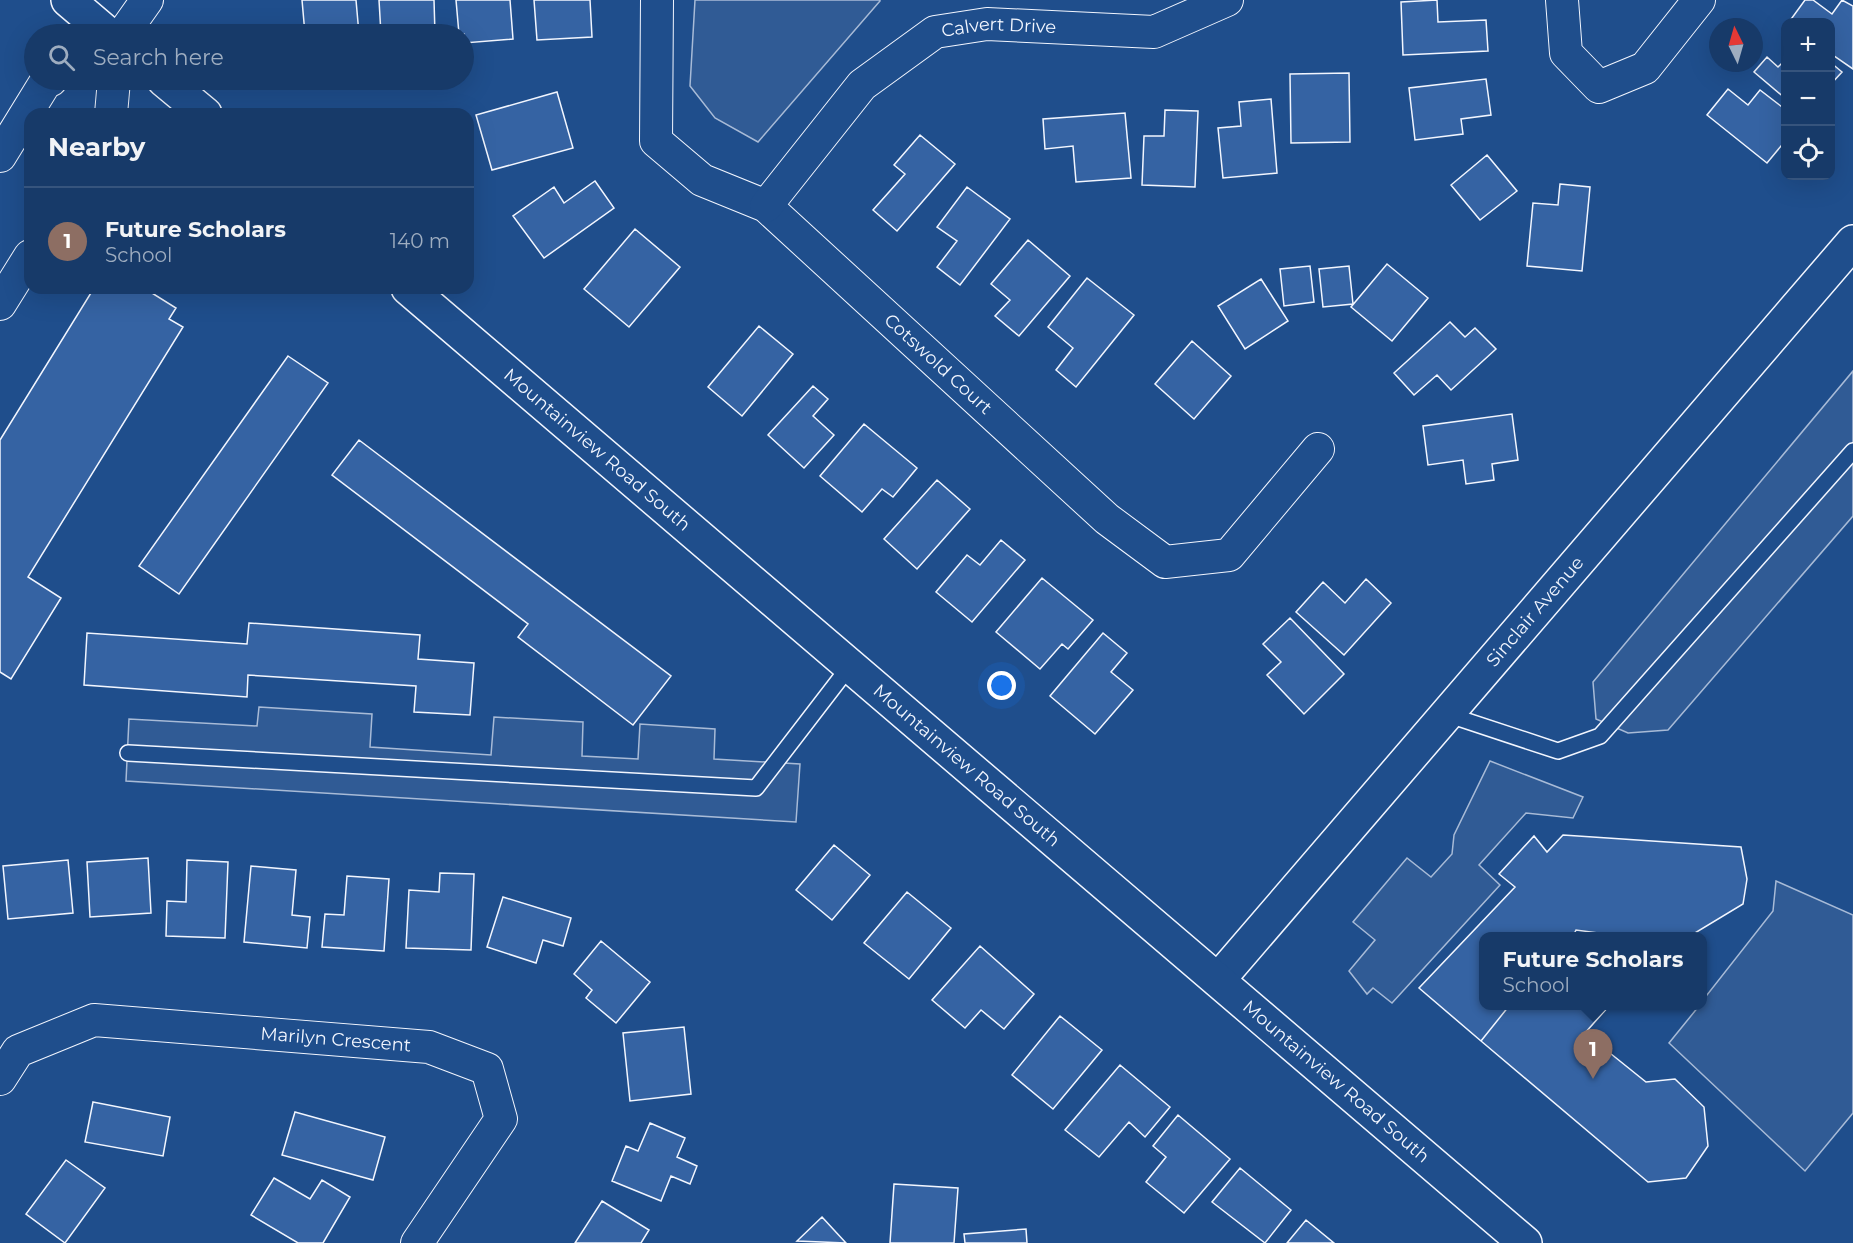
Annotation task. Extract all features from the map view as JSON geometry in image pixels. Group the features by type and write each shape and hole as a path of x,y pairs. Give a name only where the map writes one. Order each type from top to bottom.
{"main road":[{"path":"68,0 96,24"},
{"path":"176,90 198,108"},
{"name":"Sinclair Avenue","path":"1218,980 1853,242"},
{"name":"Mountainview Road South","path":"415,294 1525,1243"}],"street":[{"path":"130,24 147,0"},
{"name":"Cotswold Court","path":"657,0 656,141 702,180 766,206 1107,519 1165,562 1229,555 1318,449"},
{"name":"Calvert Drive","path":"766,206 861,85 935,32 987,24 1154,32 1227,0"},
{"path":"1562,0 1566,53 1599,87 1645,68 1699,0"},
{"path":"30,108 41,90"},
{"path":"112,108 113,90"},
{"path":"0,156 24,117"},
{"path":"0,304 24,266"},
{"name":"Marilyn Crescent","path":"0,1079 18,1051 94,1020 429,1047 487,1069 501,1119 417,1243"}],"lane":[{"path":"1446,714 1558,751 1600,736 1853,451"},
{"path":"128,753 756,788 849,667"}],"shaded area":[{"path":"695,0 880,1 758,142 715,118 690,86"},
{"path":"1853,371 1853,516 1668,730 1628,733 1596,719 1593,682"},
{"path":"259,707 372,714 370,747 491,755 494,717 583,722 582,756 638,759 640,724 715,729 714,759 800,764 796,822 126,781 129,719 257,726"},
{"path":"1490,761 1583,797 1573,818 1526,813 1479,865 1500,885 1392,1003 1373,988 1367,994 1349,971 1375,940 1353,922 1407,858 1431,877 1452,854 1454,835"},
{"path":"1776,881 1853,915 1853,1113 1805,1171 1669,1043 1696,1010 1707,1010 1707,995 1773,911"}],"building":[{"path":"302,0 356,0 358,24 304,24"},
{"path":"379,0 434,0 435,24 380,24"},
{"path":"456,0 510,0 513,39 474,42 474,24 458,24"},
{"path":"534,0 590,0 592,37 537,40"},
{"path":"1437,0 1438,22 1486,20 1488,51 1403,55 1401,2"},
{"path":"1805,0 1813,0 1832,14 1842,0 1853,6 1853,69 1835,56 1835,18 1792,18"},
{"path":"1767,57 1778,67 1781,64 1781,95 1754,72 1763,72 1763,62"},
{"path":"1835,66 1842,72 1835,80"},
{"path":"1349,73 1350,142 1291,143 1290,74"},
{"path":"1486,79 1491,115 1461,119 1463,134 1415,140 1409,88"},
{"path":"1728,89 1748,105 1760,90 1781,106 1781,146 1767,163 1707,115"},
{"path":"557,92 573,148 492,170 476,115"},
{"path":"1271,99 1277,173 1223,178 1218,128 1241,126 1239,102"},
{"path":"1165,110 1198,111 1195,187 1142,185 1144,136 1164,136"},
{"path":"1125,113 1131,178 1076,182 1073,146 1045,149 1043,119"},
{"path":"920,135 955,164 897,231 873,210 905,174 894,165"},
{"path":"1487,155 1517,191 1480,220 1451,185"},
{"path":"595,181 614,208 544,258 513,216 554,187 564,203"},
{"path":"1560,184 1590,187 1582,271 1527,266 1533,203 1558,205"},
{"path":"967,187 1010,219 960,285 937,267 957,241 937,227"},
{"path":"635,229 680,267 629,327 584,289"},
{"path":"1028,240 1070,276 1019,336 995,316 1010,300 991,284"},
{"path":"1387,264 1428,298 1392,341 1351,307"},
{"path":"1310,266 1314,302 1284,306 1280,269"},
{"path":"1349,266 1353,304 1323,307 1319,269"},
{"path":"1087,278 1134,315 1076,387 1056,370 1073,348 1048,327"},
{"path":"1261,279 1288,321 1245,349 1218,306"},
{"path":"90,294 154,294 176,308 169,319 183,327 28,577 61,598 11,679 0,672 0,440"},
{"path":"1450,322 1465,337 1475,328 1496,349 1451,390 1437,375 1414,395 1394,373"},
{"path":"759,326 793,354 742,416 708,387"},
{"path":"1192,341 1231,376 1194,419 1155,384"},
{"path":"288,356 328,383 179,594 139,566"},
{"path":"813,386 828,399 813,416 834,435 804,468 768,435"},
{"path":"1512,414 1518,460 1492,464 1494,480 1466,484 1463,460 1428,465 1423,426"},
{"path":"864,424 917,468 893,497 882,489 862,512 820,476"},
{"path":"359,440 671,676 633,725 518,637 528,624 332,475"},
{"path":"937,480 970,509 917,569 884,539"},
{"path":"1001,540 1025,560 972,622 936,592 967,555 980,565"},
{"path":"1042,578 1093,620 1068,649 1062,644 1040,669 996,632"},
{"path":"1366,579 1391,603 1344,655 1296,612 1323,582 1345,603"},
{"path":"1290,618 1344,674 1304,714 1267,675 1281,662 1263,644"},
{"path":"249,623 420,635 418,659 474,663 470,715 414,712 416,686 248,675 247,697 84,685 87,633 247,644"},
{"path":"1103,633 1127,653 1111,672 1133,690 1095,734 1050,696"},
{"path":"1563,835 1741,847 1747,879 1743,904 1697,932 1576,930 1575,932 1479,932 1479,1010 1506,1010 1481,1041 1419,988 1515,887 1499,874 1534,836 1547,852"},
{"path":"834,845 870,875 832,920 796,890"},
{"path":"148,858 151,913 90,917 87,862"},
{"path":"68,860 73,913 8,919 3,866"},
{"path":"187,860 228,862 225,938 166,936 167,901 186,902"},
{"path":"251,866 296,870 292,915 310,917 307,948 244,942"},
{"path":"440,873 474,874 471,950 406,948 409,890 439,892"},
{"path":"347,876 389,879 384,951 322,947 325,914 344,915"},
{"path":"907,892 951,928 909,979 864,943"},
{"path":"503,897 571,918 563,946 543,940 536,963 487,947"},
{"path":"601,941 650,982 616,1023 586,998 592,990 574,974"},
{"path":"980,946 1034,994 1004,1029 981,1010 965,1028 932,1000"},
{"path":"1506,1010 1605,1010 1585,1033 1646,1082 1675,1079 1704,1107 1708,1146 1686,1178 1648,1182 1481,1041"},
{"path":"1060,1016 1102,1050 1053,1109 1012,1075"},
{"path":"684,1027 691,1094 630,1101 623,1033"},
{"path":"1120,1065 1170,1107 1145,1137 1129,1122 1099,1157 1065,1130"},
{"path":"93,1102 170,1117 163,1156 85,1142"},
{"path":"295,1112 385,1137 373,1180 282,1155"},
{"path":"1178,1115 1230,1159 1184,1213 1146,1182 1166,1157 1153,1146"},
{"path":"650,1123 685,1138 677,1157 697,1166 690,1184 671,1176 661,1201 612,1181 626,1146 638,1151"},
{"path":"66,1160 105,1188 65,1243 26,1214"},
{"path":"1240,1168 1291,1210 1265,1243 1212,1202"},
{"path":"274,1178 310,1199 322,1180 350,1197 323,1243 298,1243 251,1215"},
{"path":"894,1184 958,1188 954,1243 890,1243"},
{"path":"602,1201 649,1230 641,1243 575,1243"},
{"path":"822,1217 846,1243 797,1241"},
{"path":"1306,1220 1334,1243 1287,1243"},
{"path":"1026,1229 1027,1243 965,1243 964,1234"}],"place":[{"name":"Future Scholars","path":"1593,1079"}]}
